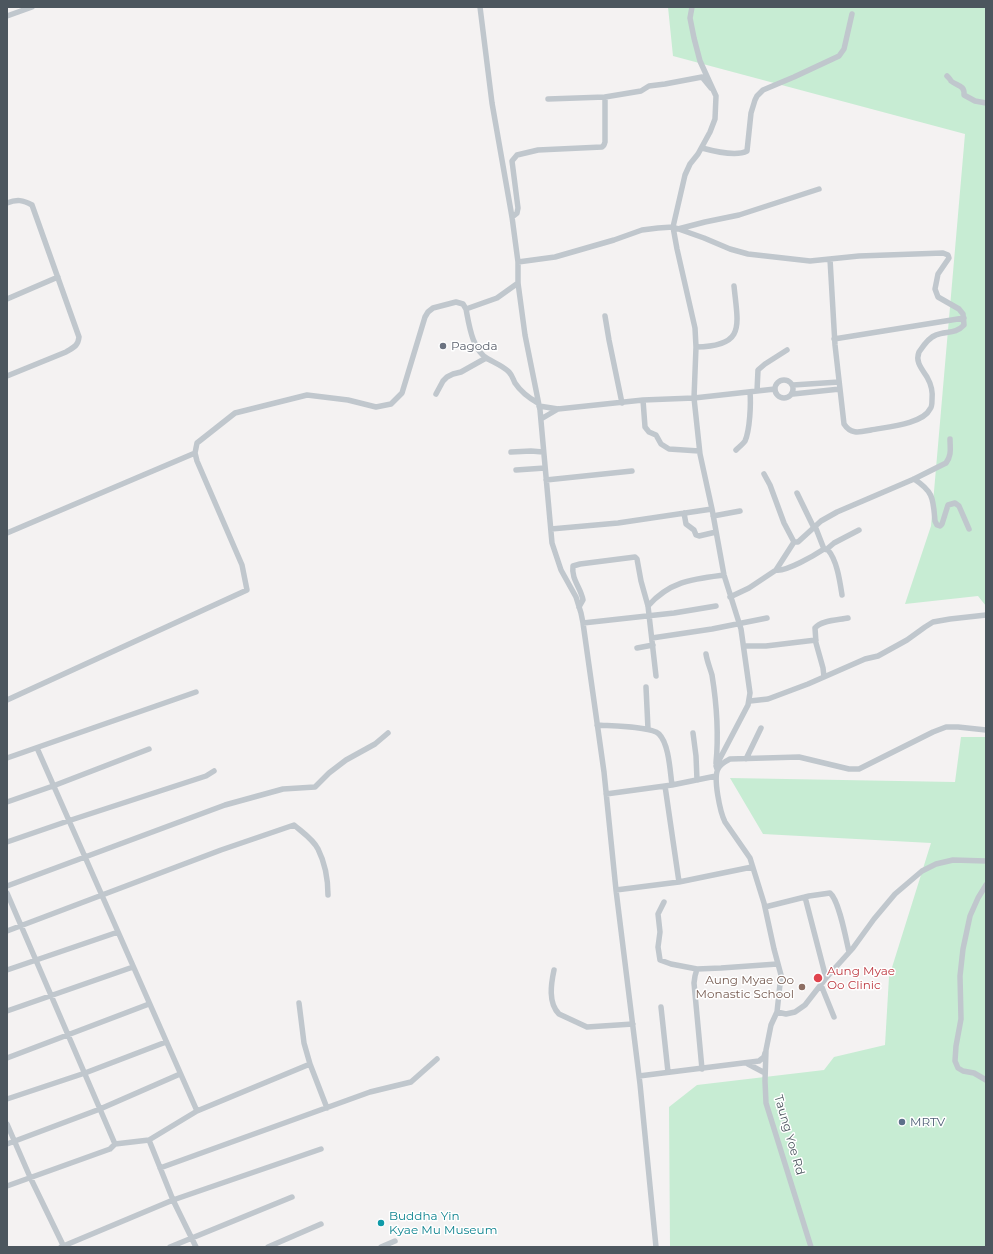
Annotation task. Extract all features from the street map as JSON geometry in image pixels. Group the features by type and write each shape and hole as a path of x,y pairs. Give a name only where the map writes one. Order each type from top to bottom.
{"street":[{"path":"7,16 32,7"},
{"path":"480,7 492,102 512,217 518,262 518,283 525,335 539,405 552,543 561,570 576,597 583,623 606,794 616,890 633,1024 656,1247"},
{"path":"692,7 690,18 694,38 700,60 716,96 714,119 710,132 702,148 690,164 685,175 675,228 677,249 695,328 696,347 694,398 700,451 724,575 744,646 750,693 750,701 717,767"},
{"path":"702,148 717,152 742,153 747,150 751,113 757,96 764,90 794,78 839,56 844,49 852,14"},
{"path":"947,76 951,81 961,87 964,91 964,95 986,103"},
{"path":"548,99 605,97 641,91 649,86 702,77 716,96"},
{"path":"512,217 517,213 518,208 512,161 514,158 517,155 538,150 602,147 605,142 605,97"},
{"path":"518,262 555,256 614,240 642,230 675,228 739,215 818,189"},
{"path":"7,203 14,200 24,200 32,205 79,337 79,343 66,352 7,376"},
{"path":"675,228 730,249 748,254 810,261 830,258 859,256 948,255 949,258 938,274 935,289 938,297 959,309 963,314 964,325 960,329 936,335 930,339 919,352 919,364 932,390 931,409 925,415 896,426 856,432 850,431 844,424 834,339 830,258"},
{"path":"7,299 58,277"},
{"path":"466,309 497,298 518,283"},
{"path":"696,347 720,345 728,341 735,334 738,322 734,286"},
{"path":"7,700 247,590 242,565 197,460 195,452 197,443 235,413 307,395 348,400 376,407 391,404 402,393 425,317 433,308 456,302 463,304 466,309 472,338 479,350 486,358 507,370 519,388 530,399 539,405 558,409 642,400 694,398 775,389"},
{"path":"605,316 622,403"},
{"path":"834,339 964,318"},
{"path":"757,391 758,370 764,364 786,350"},
{"path":"436,394 447,377 461,372 486,358"},
{"path":"793,394 793,385 787,380 778,382 775,393 782,399 790,397 793,394 840,389"},
{"path":"793,385 839,382"},
{"path":"736,450 745,442 751,402 750,392"},
{"path":"642,400 646,430 656,435 660,444 669,449 700,451"},
{"path":"540,419 558,409"},
{"path":"730,597 749,588 776,570 794,542 798,542 821,521 837,512 914,479 946,463 951,454 950,439"},
{"path":"7,533 195,452"},
{"path":"511,452 544,452"},
{"path":"516,470 545,468"},
{"path":"546,480 632,471"},
{"path":"764,474 794,542"},
{"path":"914,479 925,487 932,496 935,521 937,524 940,526 942,524 948,505 955,503 959,506 969,529"},
{"path":"797,493 826,549 830,551 838,573 842,595"},
{"path":"550,529 618,523 712,509"},
{"path":"713,516 740,511"},
{"path":"684,513 686,524 694,530 696,535 699,536 716,532"},
{"path":"776,570 781,571 788,568 860,530"},
{"path":"579,607 583,600 573,576 573,566 635,557 637,559 650,616 656,676"},
{"path":"648,606 665,591 679,583 700,578 724,575"},
{"path":"583,623 650,616 716,606"},
{"path":"750,701 768,699 808,684 865,659 878,656 907,640 933,622 986,615"},
{"path":"652,638 767,618"},
{"path":"824,677 815,628 817,625 822,623 848,618"},
{"path":"744,646 766,646 816,640"},
{"path":"637,648 653,645"},
{"name":"Taung Yoe Rd","path":"706,654 711,674 717,715 718,736 716,776 722,817 750,858 765,907 777,964 781,975 777,1012 771,1026 766,1050 765,1073 767,1106 811,1247"},
{"path":"646,687 648,729"},
{"path":"7,758 196,692"},
{"path":"597,725 648,729 658,733 663,739 667,751 672,785"},
{"path":"717,767 730,759 799,756 849,770 856,770 946,727 986,730"},
{"path":"746,759 761,728"},
{"path":"7,886 225,805 283,789 315,787 346,760 375,744 388,733"},
{"path":"693,733 697,780"},
{"path":"36,748 196,1111"},
{"path":"7,802 149,749"},
{"path":"7,842 206,776 214,771"},
{"path":"606,794 672,785 716,776"},
{"path":"665,786 679,882"},
{"path":"7,931 22,927 214,853 294,825 308,837 318,849 328,877 328,895"},
{"path":"777,1012 786,1014 795,1012 805,1005 895,894 922,871 936,864 953,860 986,861"},
{"path":"616,890 679,882 752,867"},
{"path":"986,885 970,916 963,949 960,976 961,1019 955,1061 958,1068 962,1071 974,1073 986,1080"},
{"path":"7,893 115,1144"},
{"path":"765,907 805,897 830,893 834,896 840,914 849,952"},
{"path":"805,897 826,978"},
{"path":"664,902 658,914 660,932 658,947 660,960 671,964 697,969 777,964"},
{"path":"7,970 118,932"},
{"path":"7,1011 133,967"},
{"path":"697,969 694,983 702,1069"},
{"path":"554,970 551,993 553,1005 559,1014 587,1028 633,1024"},
{"path":"821,985 834,1017"},
{"path":"299,1003 304,1043 310,1064 327,1108"},
{"path":"7,1058 149,1004"},
{"path":"661,1007 668,1072"},
{"path":"7,1099 85,1073 166,1042"},
{"path":"639,1076 759,1062 764,1057 766,1050"},
{"path":"160,1168 370,1092 411,1082 437,1060"},
{"path":"744,1063 756,1067 765,1073"},
{"path":"7,1186 110,1149 115,1144 149,1140 196,1111 310,1064"},
{"path":"7,1144 100,1109 180,1074"},
{"path":"7,1124 63,1247 173,1200 321,1149"},
{"path":"149,1140 173,1200 196,1247"},
{"path":"170,1247 292,1197"},
{"path":"268,1247 321,1224"},
{"path":"381,1247 395,1241"}],"green space":[{"path":"668,7 986,7 986,606 978,596 905,604 931,526 965,134 673,56"},
{"path":"961,737 986,737 986,1247 670,1247 669,1107 697,1085 824,1070 834,1057 885,1045 889,977 931,843 763,834 730,778 955,782"}],"place":[{"name":"Pagoda","path":"443,346"},
{"name":"Aung Myae Oo Clinic","path":"818,978"},
{"name":"Aung Myae Oo Monastic School","path":"802,987"},
{"name":"MRTV","path":"902,1122"},
{"name":"Buddha Yin Kyae Mu Museum","path":"381,1223"}]}
